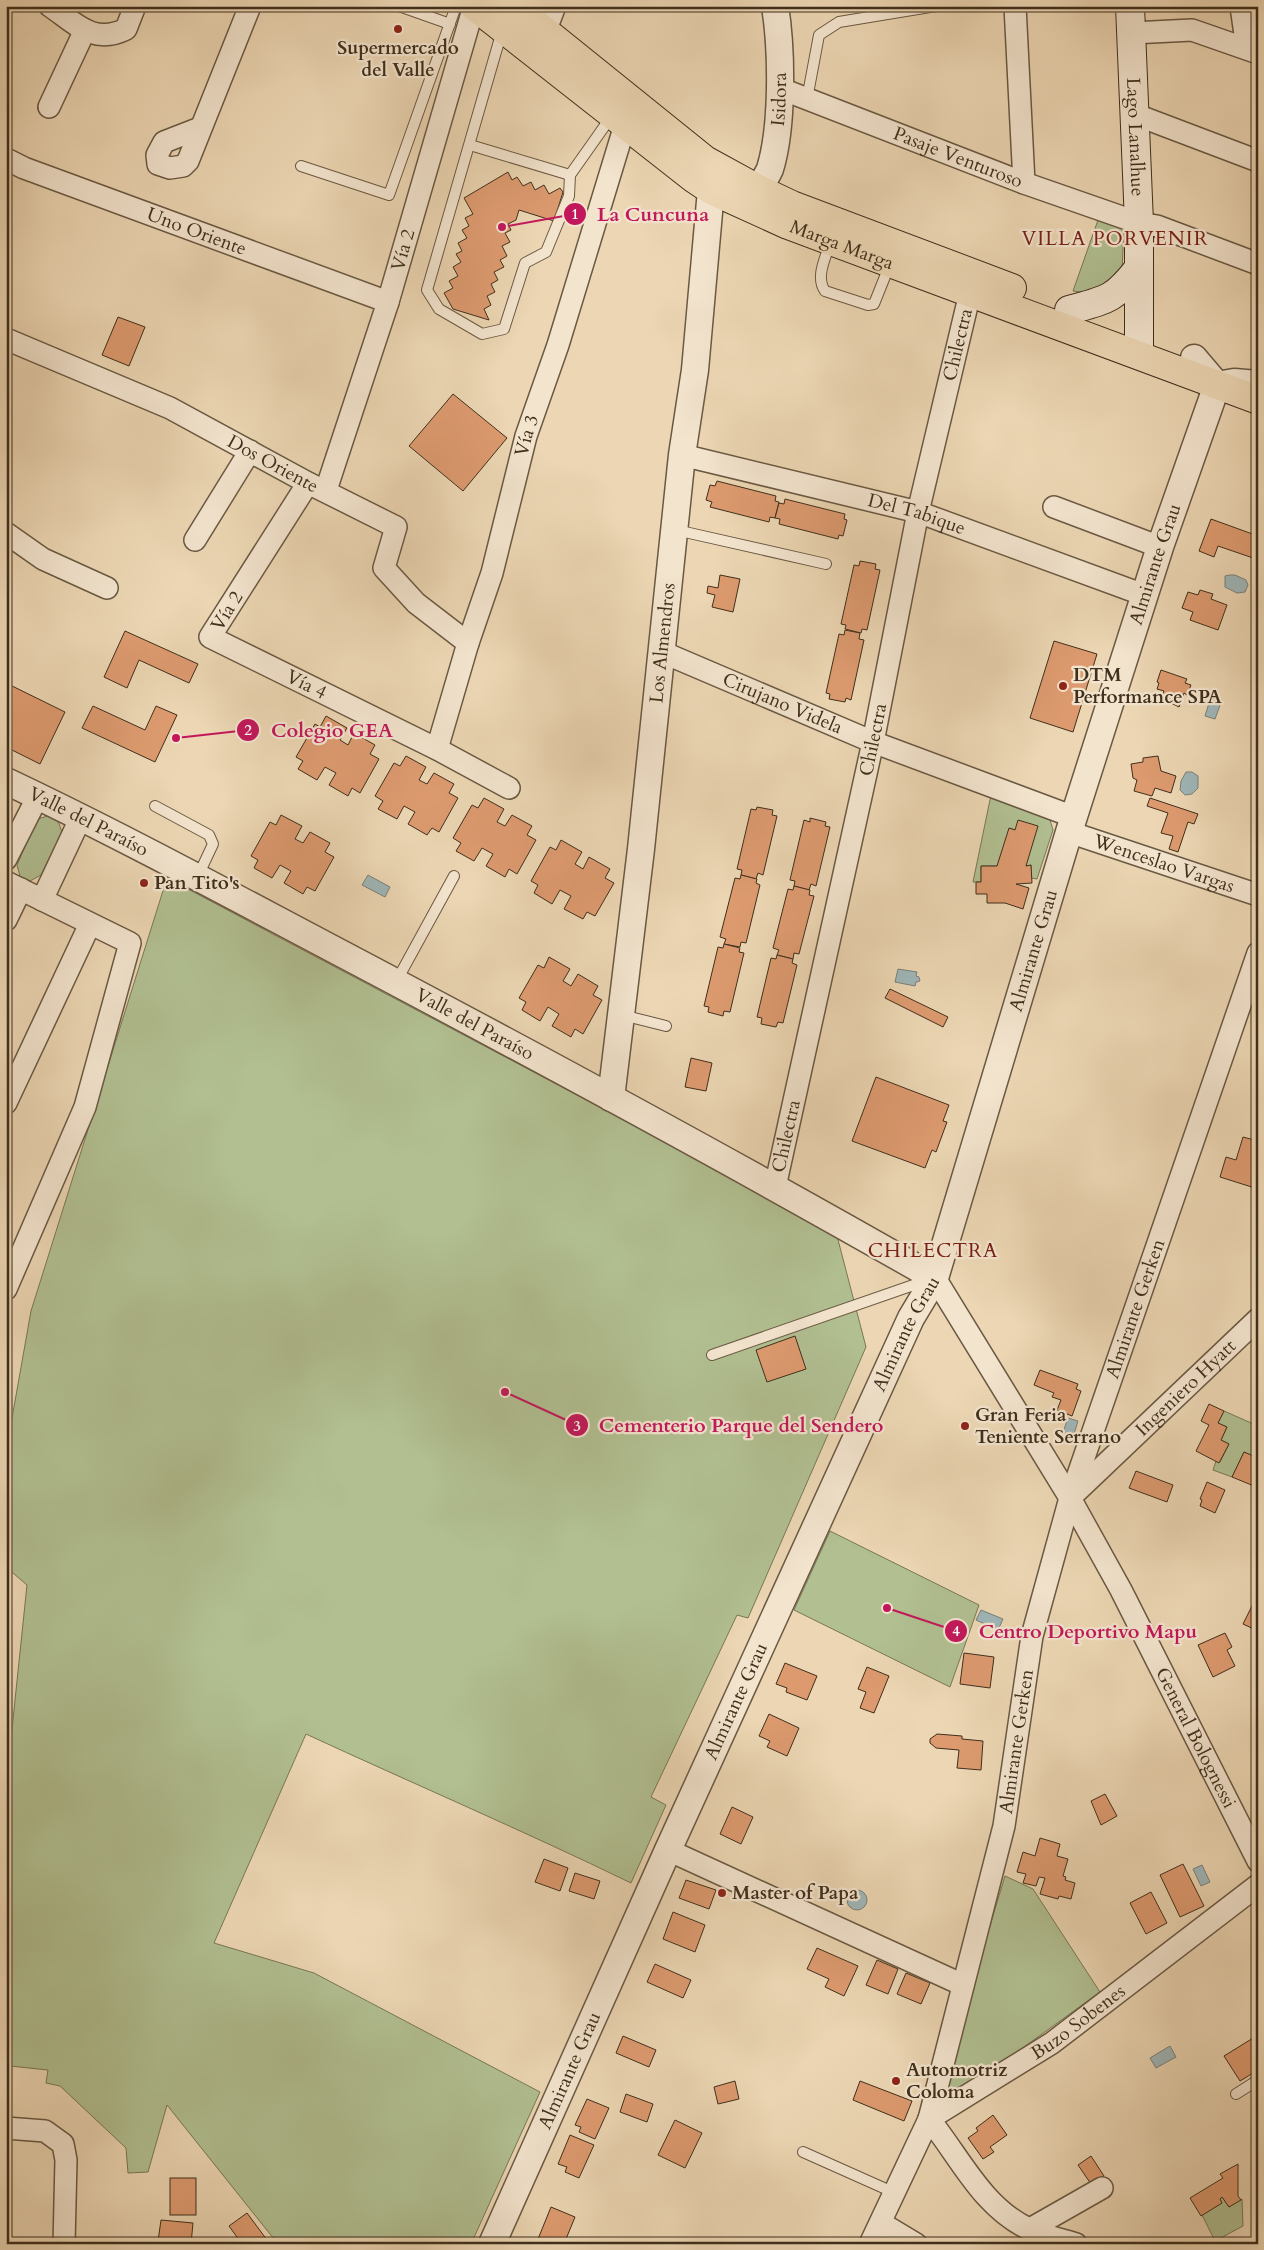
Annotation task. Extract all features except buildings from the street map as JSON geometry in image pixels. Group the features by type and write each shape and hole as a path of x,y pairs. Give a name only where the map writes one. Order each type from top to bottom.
{"main road":[{"name":"Marga Marga","path":"490,13 545,32 705,160 758,190 1069,310 1217,385 1258,400"},
{"name":"Marga Marga","path":"490,13 618,120 711,190 788,225 970,293 1139,346 1194,358 1258,383"},
{"name":"Lago Lanalhue","path":"1131,20 1139,223 1139,346"},
{"path":"711,190 747,197 758,190"},
{"path":"1069,310 1104,301 1122,290 1138,269"}],"street":[{"path":"50,6 96,36 113,35 126,29 135,6"},
{"path":"200,128 250,6"},
{"path":"545,32 555,6"},
{"name":"Isidora","path":"758,190 769,172 775,150 779,88 779,32 775,6"},
{"path":"1015,6 1024,183"},
{"path":"1241,6 1252,51"},
{"name":"Vía 2","path":"210,637 317,487 388,302 490,13"},
{"path":"1131,20 1192,30 1252,51"},
{"path":"50,107 85,30"},
{"name":"Pasaje Venturoso","path":"779,88 1024,183 1139,223 1157,226 1258,264"},
{"path":"1134,114 1258,161"},
{"name":"Vía 3","path":"437,749 468,643 492,573 526,436 558,345 618,120"},
{"name":"Uno Oriente","path":"6,159 24,168 388,302"},
{"name":"Los Almendros","path":"611,1098 662,652 682,455 695,370 711,190"},
{"name":"Chilectra","path":"775,1187 873,742 918,512 970,293"},
{"name":"Dos Oriente","path":"6,339 170,408 396,527 384,568 416,603 468,643"},
{"path":"1194,358 1217,385 1234,382 1258,383"},
{"name":"Almirante Grau","path":"492,2244 668,1850 910,1318 935,1278 1071,824 1144,595 1217,385"},
{"path":"194,540 250,451"},
{"name":"Del Tabique","path":"682,455 918,512 1144,595"},
{"path":"1054,507 1160,547"},
{"path":"6,533 43,559 107,588"},
{"name":"Vía 4","path":"210,637 437,749 509,788"},
{"name":"Cirujano Videla","path":"662,652 1071,824"},
{"name":"Valle del Paraíso","path":"6,781 81,817 396,982 775,1187 935,1278"},
{"path":"6,859 38,796"},
{"path":"42,900 81,817"},
{"name":"Wenceslao Vargas","path":"1071,824 1258,895"},
{"path":"6,920 13,886 130,943 86,1107 6,1289"},
{"path":"6,1103 90,924"},
{"name":"Almirante Gerken","path":"870,2244 929,2119 1004,1826 1032,1636 1070,1498 1258,953"},
{"name":"General Bolognessi","path":"935,1278 1070,1498 1121,1590 1258,1861"},
{"name":"Ingeniero Hyatt","path":"1070,1498 1258,1320"},
{"path":"668,1850 963,1985"},
{"name":"Buzo Sobenes","path":"929,2119 1052,2043 1258,1885"},
{"path":"929,2119 945,2138 976,2186 1013,2220 1030,2229 1076,2244"},
{"path":"6,2128 46,2131 63,2144 66,2160 64,2244"},
{"path":"1030,2229 1102,2188"},
{"path":"881,2223 916,2244"}],"lane":[{"path":"399,6 450,24"},
{"path":"301,166 389,195 456,6"},
{"path":"807,99 819,35 838,22 936,6"},
{"path":"490,13 470,145 427,290 439,309 482,334 504,328 525,263 546,252 569,196 570,175 618,120"},
{"path":"470,145 570,175"},
{"path":"831,242 820,278 821,285 825,290 868,306 874,304 890,263"},
{"path":"675,530 826,564"},
{"path":"155,806 209,835 213,844 198,878"},
{"path":"396,982 454,876"},
{"path":"621,1015 666,1026"},
{"path":"712,1355 935,1278"},
{"path":"1236,2094 1258,2080"},
{"path":"803,2152 895,2193"}],"green space":[{"path":"1098,220 1124,227 1122,272 1092,294 1073,291"},
{"path":"991,795 1050,820 1053,830 1037,879 1031,878 1031,865 1026,866 1015,830 1010,828 997,866 981,866 981,882 973,882"},
{"path":"48,816 58,821 62,832 41,875 30,881 20,876 17,865 37,819"},
{"path":"167,878 836,1232 866,1347 748,1618 737,1615 651,1797 666,1805 631,1883 306,1734 214,1943 314,1973 540,2092 471,2244 278,2244 167,2105 148,2172 128,2173 126,2148 60,2086 46,2083 48,2070 10,2066 6,2056 6,1787 27,1585 6,1567 6,1452 31,1311"},
{"path":"1224,1411 1258,1426 1258,1458 1244,1452 1232,1477 1213,1470 1216,1461 1220,1462 1229,1444 1221,1440 1227,1427 1218,1423"},
{"path":"830,1531 979,1605 950,1687 794,1610"},
{"path":"1005,1876 1033,1889 1100,1992 1013,2055 942,2099 965,2008"},
{"path":"1222,2197 1229,2207 1242,2199 1243,2226 1215,2241 1202,2215 1222,2203 1220,2199"}],"water":[{"path":"1230,575 1246,580 1248,585 1245,592 1237,593 1225,587 1225,576"},
{"path":"1209,695 1222,700 1215,719 1205,716 1210,700 1208,699"},
{"path":"1186,772 1192,772 1198,776 1198,788 1192,794 1185,795 1180,790 1181,781"},
{"path":"368,875 390,887 385,897 362,885"},
{"path":"898,969 917,972 916,976 919,977 920,981 916,982 915,986 895,982"},
{"path":"1068,1418 1078,1421 1071,1444 1060,1441"},
{"path":"981,1610 1003,1619 998,1630 976,1620"},
{"path":"1202,1865 1210,1882 1201,1886 1193,1869"},
{"path":"857,1890 864,1893 867,1900 864,1907 857,1910 850,1907 847,1900 850,1893"},
{"path":"1170,2046 1176,2057 1156,2068 1150,2058"}],"place":[{"name":"Supermercado del Valle","path":"398,29"},
{"name":"La Cuncuna","path":"502,227"},
{"name":"DTM Performance SPA","path":"1063,686"},
{"name":"Colegio GEA","path":"176,738"},
{"name":"Pan Tito's","path":"144,883"},
{"name":"Cementerio Parque del Sendero","path":"505,1392"},
{"name":"Gran Feria Teniente Serrano","path":"965,1426"},
{"name":"Centro Deportivo Mapu","path":"887,1608"},
{"name":"Master of Papa","path":"722,1893"},
{"name":"Automotriz Coloma","path":"896,2081"}],"district":[{"name":"VILLA PORVENIR","path":"1115,238"},
{"name":"CHILECTRA","path":"933,1250"}]}
